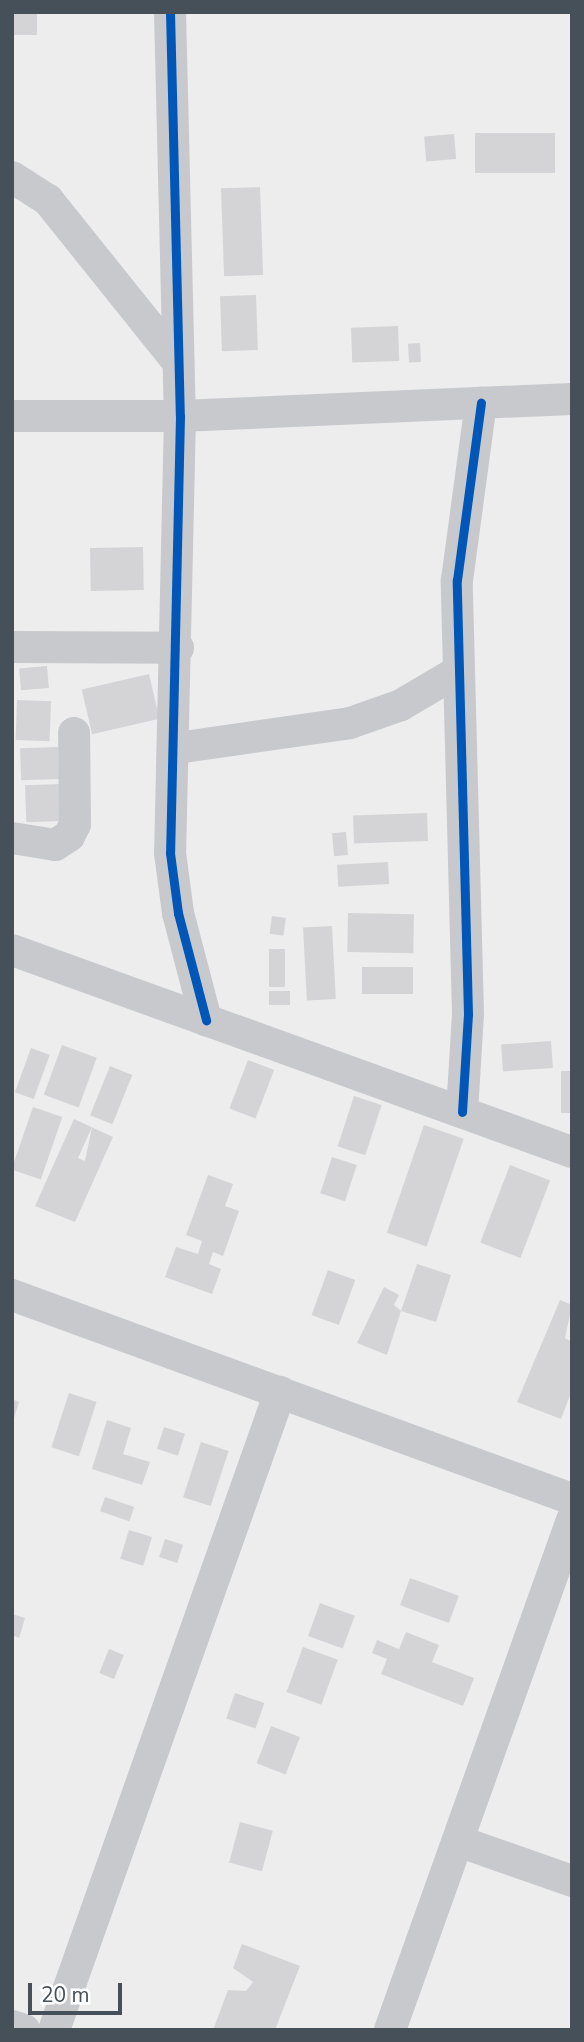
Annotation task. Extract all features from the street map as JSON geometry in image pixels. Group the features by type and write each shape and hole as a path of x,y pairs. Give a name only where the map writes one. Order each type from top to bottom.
{"street":[{"path":"170,12 180,416 177,748 172,880 206,1020"},
{"path":"12,177 48,200 178,362"},
{"path":"12,416 180,416 572,399"},
{"path":"463,1112 468,1014 457,672 457,580 481,403"},
{"path":"12,647 178,648"},
{"path":"177,748 351,723 401,705 457,672"},
{"path":"12,838 55,845 69,836 75,824 75,733"},
{"path":"12,950 572,1152"},
{"path":"12,1295 572,1499"},
{"path":"54,2030 279,1392"},
{"path":"390,2030 572,1520"},
{"path":"458,1841 572,1881"},
{"path":"12,2025 24,2030"}],"building":[{"path":"12,12 37,12 37,35 12,35"},
{"path":"475,133 555,133 555,173 475,173"},
{"path":"454,134 456,159 426,162 424,137"},
{"path":"260,187 263,275 224,276 221,188"},
{"path":"256,295 258,350 222,351 220,296"},
{"path":"398,326 399,361 352,363 351,328"},
{"path":"420,343 421,362 409,363 408,344"},
{"path":"143,547 144,590 91,591 90,548"},
{"path":"47,666 49,688 21,690 19,668"},
{"path":"149,674 159,719 92,734 82,690"},
{"path":"17,700 51,701 50,741 16,740"},
{"path":"58,747 59,779 21,780 20,748"},
{"path":"61,784 62,821 26,822 25,785"},
{"path":"427,813 428,841 354,844 353,816"},
{"path":"346,832 348,855 334,856 332,833"},
{"path":"388,862 389,884 338,887 337,865"},
{"path":"348,913 414,914 413,953 347,952"},
{"path":"272,916 286,918 283,936 269,934"},
{"path":"332,926 336,999 307,1000 303,928"},
{"path":"269,949 285,949 285,987 269,987"},
{"path":"362,967 413,967 413,994 362,994"},
{"path":"269,991 290,991 290,1005 269,1005"},
{"path":"551,1041 553,1068 503,1071 501,1044"},
{"path":"62,1045 97,1058 79,1107 44,1095"},
{"path":"31,1048 50,1055 34,1099 15,1092"},
{"path":"248,1060 274,1070 256,1119 229,1109"},
{"path":"110,1066 132,1075 112,1124 90,1115"},
{"path":"561,1071 572,1071 572,1113 561,1113"},
{"path":"354,1096 382,1105 365,1155 338,1146"},
{"path":"33,1107 62,1117 41,1179 12,1170"},
{"path":"74,1119 92,1127 113,1137 75,1222 35,1206","holes":["92,1127 85,1161 78,1158"]},
{"path":"424,1125 464,1139 427,1246 387,1233"},
{"path":"332,1157 357,1165 345,1201 320,1193"},
{"path":"510,1165 550,1180 520,1258 480,1242"},
{"path":"208,1175 233,1184 225,1206 239,1211 223,1256 213,1252 209,1264 221,1269 212,1294 165,1277 176,1247 198,1254 202,1241 186,1235"},
{"path":"417,1264 451,1275 436,1322 401,1311"},
{"path":"328,1270 355,1280 339,1325 312,1315"},
{"path":"384,1287 399,1295 394,1305 401,1311 387,1355 357,1343"},
{"path":"560,1300 572,1305 565,1338 572,1342 572,1390 561,1419 517,1402"},
{"path":"69,1393 97,1402 79,1456 51,1447"},
{"path":"12,1399 19,1402 13,1421 12,1420"},
{"path":"107,1420 131,1428 123,1454 150,1462 142,1485 92,1469"},
{"path":"164,1427 185,1434 178,1456 157,1449"},
{"path":"201,1442 229,1451 211,1506 183,1497"},
{"path":"105,1497 134,1507 129,1521 100,1511"},
{"path":"129,1530 152,1537 143,1566 120,1559"},
{"path":"165,1539 183,1545 177,1563 159,1557"},
{"path":"410,1578 459,1596 449,1623 400,1605"},
{"path":"320,1603 355,1616 343,1649 308,1636"},
{"path":"12,1614 25,1618 19,1638 12,1635"},
{"path":"406,1632 439,1645 432,1662 474,1678 463,1706 381,1674 387,1659 372,1653 377,1640 399,1649"},
{"path":"303,1647 338,1660 321,1705 287,1692"},
{"path":"109,1649 124,1655 114,1679 99,1673"},
{"path":"235,1693 264,1703 256,1729 226,1719"},
{"path":"271,1726 300,1737 286,1774 257,1763"},
{"path":"240,1822 273,1831 262,1871 229,1863"},
{"path":"242,1944 300,1966 275,2030 213,2030 228,1990 246,1991 253,1982 233,1968"}],"cycle path":[{"path":"170,12 180,416 170,853 178,913 206,1020"},
{"path":"462,1112 468,1014 457,580 481,403"}]}
